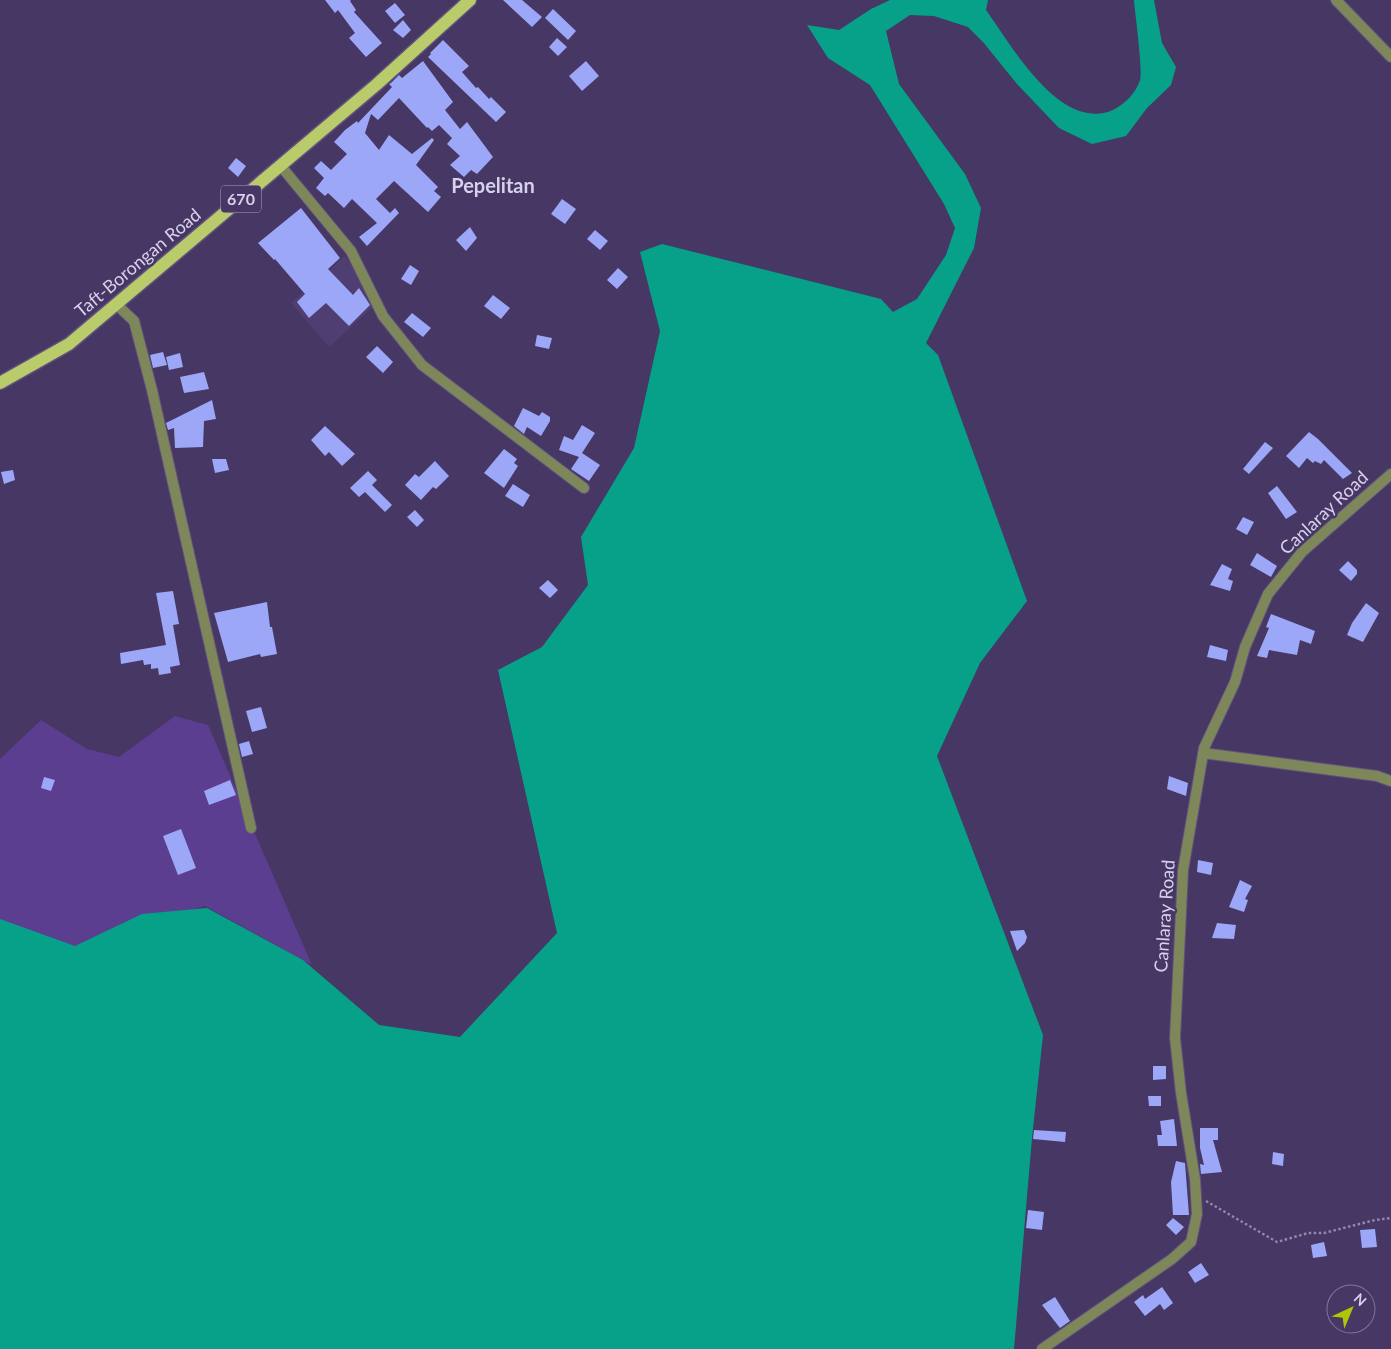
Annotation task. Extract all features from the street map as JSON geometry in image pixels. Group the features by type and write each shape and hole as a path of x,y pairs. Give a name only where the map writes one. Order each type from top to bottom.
{"main road":[{"name":"Taft-Borongan Road","path":"0,383 69,344 376,85 470,0"}],"street":[{"path":"1336,0 1391,57"},
{"path":"280,165 351,251 383,316 422,365 584,488"},
{"path":"116,304 134,321 152,390 251,828"},
{"name":"Canlaray Road","path":"1042,1349 1164,1265 1191,1242 1197,1214 1196,1197 1175,1038 1183,870 1203,753 1234,682 1245,647 1268,594 1302,552 1391,474"},
{"path":"1203,753 1377,776 1391,781"}],"path":[{"path":"1196,1197 1220,1208 1257,1233 1277,1242 1300,1234 1324,1233 1375,1220 1391,1218"}],"shaded area":[{"path":"890,0 988,0 986,10 1009,44 1039,82 1056,98 1074,109 1093,114 1113,110 1122,105 1133,94 1140,80 1140,54 1134,0 1154,0 1162,43 1176,67 1171,85 1147,108 1126,136 1092,144 1059,128 1017,84 983,42 968,27 934,16 910,15 886,31 899,84 965,174 981,208 974,248 926,343 938,355 1027,601 980,663 937,756 1043,1035 1014,1349 0,1349 0,919 75,946 142,914 207,908 303,960 379,1025 460,1037 557,933 498,670 542,647 588,585 581,537 634,448 660,331 640,252 662,244 881,299 893,312 917,299 946,255 955,228 944,204 870,85 828,58 807,25 839,30 871,9"},
{"path":"345,256 376,304 329,347 291,303"},
{"path":"175,716 208,725 312,965 205,906 75,946 0,926 0,759 41,720 87,749 119,757"}],"building":[{"path":"325,0 351,0 356,10 354,12 382,43 366,57 349,38 355,33 338,10 335,13"},
{"path":"503,0 522,0 542,17 532,27"},
{"path":"395,3 405,15 395,23 385,11"},
{"path":"553,9 576,31 568,40 545,18"},
{"path":"403,20 411,30 403,38 393,30"},
{"path":"557,38 567,47 558,56 549,47"},
{"path":"443,40 469,66 462,72 476,88 478,87 489,99 491,97 506,112 496,122 428,57"},
{"path":"423,61 453,102 445,110 460,129 467,122 493,157 477,174 471,170 464,177 450,165 460,156 447,144 452,138 439,125 432,131 427,128 399,98 378,120 371,114 365,133 379,150 389,135 412,154 432,138 434,140 416,165 438,187 434,191 441,197 428,212 394,181 376,199 390,213 395,208 399,213 367,246 359,237 377,223 352,199 344,208 328,193 325,196 316,188 324,178 314,168 321,161 331,170 347,154 334,142 345,130 357,121 358,123 392,87 389,84 399,75 402,78"},
{"path":"586,61 599,76 582,91 569,76"},
{"path":"236,158 246,166 238,177 228,168"},
{"path":"562,199 576,209 565,224 551,214"},
{"path":"301,208 340,258 328,269 353,295 359,288 370,305 349,326 326,303 309,318 297,302 305,294 275,259 258,243"},
{"path":"470,227 477,238 466,251 456,240"},
{"path":"595,230 608,241 600,250 587,239"},
{"path":"410,265 419,271 411,285 401,279"},
{"path":"618,268 628,277 617,289 607,280"},
{"path":"493,295 510,308 501,319 484,306"},
{"path":"412,313 431,328 423,337 404,322"},
{"path":"537,335 552,338 549,349 535,346"},
{"path":"377,346 393,362 383,373 366,357"},
{"path":"163,352 167,365 153,368 150,355"},
{"path":"180,353 183,367 169,370 166,357"},
{"path":"204,372 209,389 184,393 180,377"},
{"path":"212,400 216,419 204,421 203,447 175,448 174,428 168,430 166,423"},
{"path":"523,408 539,416 542,412 550,417 550,421 541,436 527,427 524,434 514,426"},
{"path":"582,425 595,433 582,453 600,465 589,481 571,469 579,457 559,450 564,436 573,440"},
{"path":"325,426 355,454 342,466 329,452 325,456 311,440"},
{"path":"1309,432 1352,473 1343,479 1324,460 1321,464 1315,461 1313,463 1307,458 1299,468 1286,456"},
{"path":"1265,442 1273,448 1249,474 1243,469"},
{"path":"504,449 517,459 514,463 518,466 504,488 484,473"},
{"path":"212,459 226,459 229,470 215,473"},
{"path":"435,461 449,476 436,489 433,487 421,500 405,485 415,474 419,477"},
{"path":"13,470 15,480 4,484 1,472"},
{"path":"368,471 377,480 372,485 392,505 385,512 365,492 359,497 350,488"},
{"path":"513,484 530,495 523,507 505,496"},
{"path":"1277,486 1297,512 1286,519 1268,493"},
{"path":"415,510 424,520 417,527 407,517"},
{"path":"1243,517 1254,522 1247,535 1236,529"},
{"path":"1257,553 1277,566 1271,577 1250,565"},
{"path":"1348,561 1357,570 1357,574 1351,581 1339,570"},
{"path":"1222,564 1232,569 1228,579 1233,581 1230,591 1210,585"},
{"path":"548,580 558,590 550,598 539,588"},
{"path":"173,591 179,624 173,625 180,665 170,667 171,673 159,675 158,668 151,669 151,664 144,665 143,660 121,664 120,653 166,645 156,593"},
{"path":"267,602 270,627 272,627 277,654 261,657 260,654 228,662 214,613"},
{"path":"1366,603 1379,613 1363,642 1347,635 1352,623"},
{"path":"1271,614 1315,631 1311,644 1300,640 1297,655 1269,650 1267,658 1257,656 1269,628 1266,627"},
{"path":"1210,645 1228,650 1226,661 1207,657"},
{"path":"261,707 267,728 252,732 246,711"},
{"path":"249,741 253,754 242,757 239,744"},
{"path":"1169,776 1188,783 1186,796 1167,789"},
{"path":"44,777 55,780 51,791 41,788"},
{"path":"230,780 236,795 209,805 204,791"},
{"path":"181,829 196,868 178,875 163,836"},
{"path":"1198,860 1213,863 1211,875 1197,872"},
{"path":"1240,880 1252,886 1245,899 1248,900 1244,912 1229,907"},
{"path":"1217,923 1236,925 1234,939 1212,938"},
{"path":"1024,930 1027,937 1025,943 1017,951 1010,931"},
{"path":"1153,1066 1166,1066 1166,1079 1153,1080"},
{"path":"1148,1096 1161,1096 1161,1106 1149,1106"},
{"path":"1174,1119 1177,1146 1158,1146 1157,1135 1162,1135 1160,1121"},
{"path":"1200,1128 1218,1128 1218,1140 1213,1140 1222,1172 1201,1174 1200,1164 1204,1165 1200,1148"},
{"path":"1034,1130 1066,1132 1065,1142 1033,1139"},
{"path":"1273,1152 1284,1154 1283,1166 1272,1164"},
{"path":"1176,1161 1185,1163 1189,1215 1173,1215 1171,1182"},
{"path":"1028,1210 1044,1212 1042,1230 1026,1228"},
{"path":"1173,1218 1184,1227 1176,1235 1166,1225"},
{"path":"1375,1229 1377,1247 1362,1248 1360,1230"},
{"path":"1324,1242 1327,1256 1313,1258 1311,1245"},
{"path":"1201,1263 1209,1275 1195,1283 1188,1272"},
{"path":"1162,1287 1173,1303 1164,1310 1160,1304 1145,1316 1134,1302 1143,1295 1145,1299"},
{"path":"1055,1297 1070,1321 1060,1328 1042,1305"}],"district":[{"name":"Pepelitan","path":"493,186"}]}
